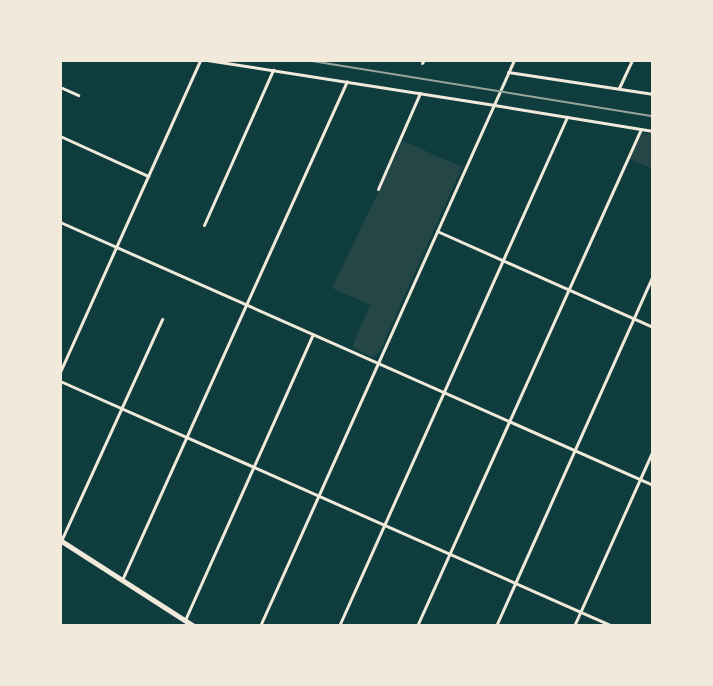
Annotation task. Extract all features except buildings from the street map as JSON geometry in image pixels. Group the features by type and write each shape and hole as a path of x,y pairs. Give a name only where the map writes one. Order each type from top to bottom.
{"main road":[{"path":"60,541 194,626"}],"street":[{"path":"60,372 200,60"},
{"path":"207,60 653,131"},
{"path":"260,626 514,60"},
{"path":"619,88 632,60"},
{"path":"204,225 273,70"},
{"path":"508,72 653,94"},
{"path":"122,581 347,81"},
{"path":"60,87 78,95"},
{"path":"378,189 420,93"},
{"path":"339,626 567,117"},
{"path":"417,626 640,129"},
{"path":"60,136 148,176"},
{"path":"60,222 653,485"},
{"path":"437,231 653,327"},
{"path":"496,626 653,275"},
{"path":"60,541 162,320"},
{"path":"184,620 313,334"},
{"path":"60,381 612,626"},
{"path":"574,626 653,450"}],"shaded area":[{"path":"642,133 653,134 653,169 630,159"},
{"path":"403,141 462,167 379,353 372,357 352,347 370,305 332,288"}],"railway":[{"path":"306,60 653,116"}]}
